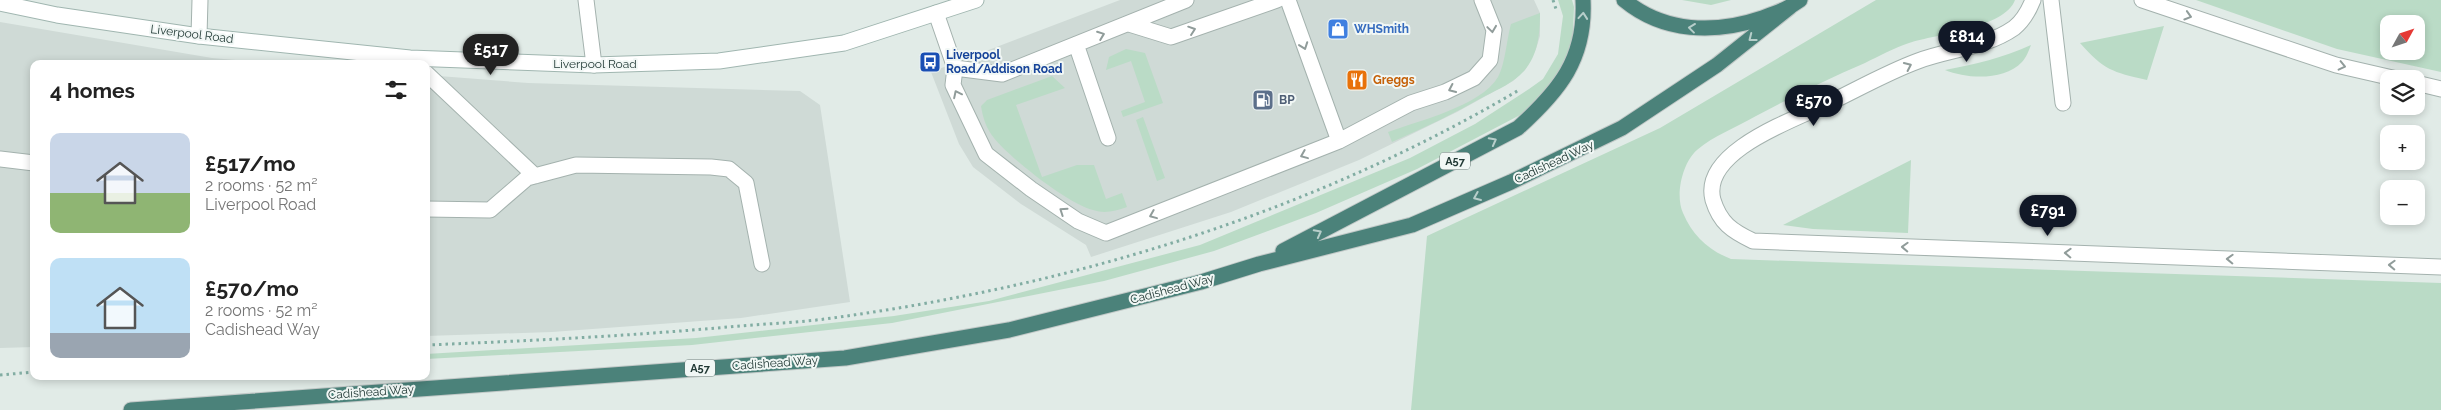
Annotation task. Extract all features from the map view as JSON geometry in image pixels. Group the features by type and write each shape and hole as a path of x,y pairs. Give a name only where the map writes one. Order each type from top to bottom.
{"highway":[{"name":"Cadishead Way","path":"1259,264 1518,128 1541,107 1568,74 1581,39 1584,0"},
{"name":"A57","path":"1624,0 1635,9 1662,22 1688,28 1712,30 1739,26 1795,4"},
{"name":"Cadishead Way","path":"131,410 845,358 1009,330 1201,282 1259,264 1412,225 1570,155 1622,128 1717,65 1795,4"}],"street":[{"path":"199,36 200,0"},
{"path":"586,0 594,65"},
{"name":"Liverpool Road","path":"430,61 594,65 719,61 844,43 976,0"},
{"path":"955,68 1002,74 1186,0"},
{"path":"1129,24 1171,37 1276,0"},
{"path":"1288,0 1339,141"},
{"path":"936,13 955,68 953,85 986,154 1031,189 1078,221 1106,233 1339,141 1411,103 1445,92 1474,78 1490,60 1494,30 1482,0"},
{"path":"2032,0 2029,11 2015,27 1983,44 1918,61 1751,140 1726,158 1715,174 1712,195 1717,215 1734,232 1753,241 2441,267"},
{"path":"2051,0 2063,103"},
{"path":"2142,0 2336,65 2380,75"},
{"name":"Liverpool Road","path":"0,3 57,15 199,36 404,60"},
{"path":"1076,44 1108,138"},
{"path":"430,77 535,176"},
{"path":"2425,85 2441,89"},
{"path":"0,159 30,163"},
{"path":"430,209 490,210 527,178 576,166 711,167 729,169 746,183 762,264"}],"path":[{"path":"1553,0 1558,16"},
{"path":"430,345 557,340 823,319 942,300 1052,277 1150,251 1251,216 1402,153 1524,87"},
{"path":"0,375 30,372"}],"shaded area":[{"path":"1120,0 1534,0 1540,13 1540,36 1536,49 1525,70 1513,81 1457,112 1359,160 1231,212 1091,257 1086,245 1021,204 973,167 959,144 931,72"},
{"path":"0,22 212,58 235,60 30,60 30,347 0,348"},
{"path":"430,75 528,83 800,91 820,105 850,302 741,318 552,332 430,336"}],"green space":[{"path":"1558,0 1572,0 1574,7 1572,55 1551,90 1522,114 1417,169 1316,213 1214,251 1104,281 892,323 692,345 430,359 430,354 696,338 894,316 989,301 1200,245 1410,158 1475,124 1543,79 1558,54 1563,16"},
{"path":"1682,0 1731,0 1711,5"},
{"path":"1876,0 2015,0 2009,10 1984,24 1909,43 1892,50 1783,102 1703,145 1687,163 1681,180 1680,198 1683,213 1691,229 1708,247 1731,259 2441,283 2441,410 1411,410 1427,236 1660,128"},
{"path":"2196,0 2441,0 2441,72 2387,60 2425,60 2425,15 2380,15 2380,59 2337,49"},
{"path":"1540,13 1539,36 1535,51 1529,65 1520,75 1506,85 1428,126 1392,142 1388,132 1464,104 1490,87 1500,72 1511,24"},
{"path":"2164,26 2147,80 2109,69 2080,43"},
{"path":"2031,45 2022,62 2005,73 1974,76 1945,70 1999,57"},
{"path":"1126,49 1145,53 1163,103 1123,117 1121,111 1145,102 1131,61 1106,70 1109,57"},
{"path":"1052,76 1065,88 1016,105 1042,177 1077,165 1094,165 1106,199 1122,193 1127,207 1102,212 1082,206 1069,199 1013,157 994,138 989,130 981,106 987,100"},
{"path":"1143,117 1165,178 1157,181 1136,120"},
{"path":"1911,160 1908,233 1813,229 1783,225"}],"place":[{"name":"WHSmith","path":"1338,29"},
{"name":"Liverpool Road/Addison Road","path":"930,62"},
{"name":"Greggs","path":"1357,80"},
{"name":"BP","path":"1263,100"}]}
